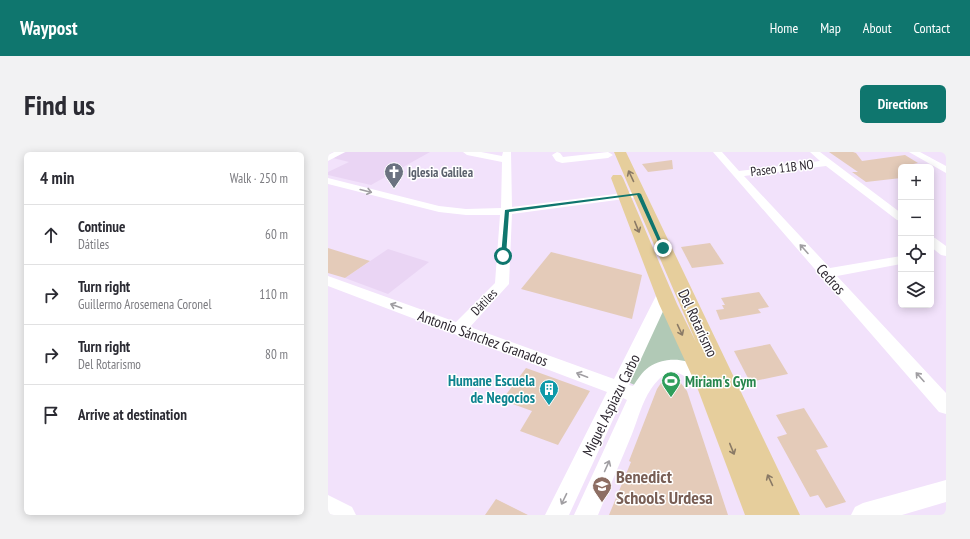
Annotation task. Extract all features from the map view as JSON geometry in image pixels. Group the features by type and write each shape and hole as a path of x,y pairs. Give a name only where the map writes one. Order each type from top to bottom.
{"main road":[{"name":"Del Rotarismo","path":"612,153 786,515"},
{"name":"Del Rotarismo","path":"632,195 664,294 708,387 759,515"}],"street":[{"path":"328,158 341,152"},
{"path":"467,152 507,156"},
{"name":"Cedros","path":"716,152 946,406"},
{"path":"814,152 898,216"},
{"path":"914,152 946,170"},
{"path":"557,155 559,159 562,160 612,153"},
{"name":"Dátiles","path":"459,329 502,284 507,156"},
{"name":"Paseo 11B NO","path":"736,174 828,163"},
{"path":"328,181 439,209 466,212 506,211 632,195"},
{"path":"934,243 946,252"},
{"path":"934,254 946,252"},
{"path":"826,272 898,260"},
{"name":"Antonio Sánchez Granados","path":"328,281 638,396"},
{"name":"Miguel Aspiazu Carbo","path":"557,515 664,294"},
{"name":"Miguel Aspiazu Carbo","path":"586,515 638,396 653,374 668,366 680,366 695,374 708,387"},
{"path":"863,515 946,491"},
{"path":"328,506 344,515"}],"shaded area":[{"path":"346,152 430,152 371,185 328,175 328,172 349,162 333,158"},
{"path":"388,249 429,262 388,294 345,278"}],"green space":[{"path":"663,307 694,363 675,361 661,362 649,370 637,386 628,382"}],"building":[{"path":"829,152 853,152 856,153 862,161 905,155 918,163 898,164 898,178 866,182 852,172 858,172"},
{"path":"672,160 673,169 648,172 642,164"},
{"path":"710,243 724,264 692,268 681,247"},
{"path":"328,248 370,261 345,278 328,273"},
{"path":"551,252 642,275 632,319 521,289"},
{"path":"759,292 769,307 758,309 761,313 720,320 716,310 724,309 722,305 725,305 721,298"},
{"path":"770,344 788,374 750,382 734,351"},
{"name":"Humane Escuela de Negocios","path":"526,368 590,391 558,445 520,431 532,411 502,400"},
{"path":"667,379 674,379 680,382 687,391 728,515 609,515 631,462 629,461 657,389 661,383"},
{"path":"804,408 828,447 816,450 846,502 826,508 818,495 810,497 777,437 787,434 776,415"},
{"path":"496,499 528,515 485,515"}],"place":[{"name":"Iglesia Galilea","path":"394,189"},
{"name":"Miriam's Gym","path":"671,398"},
{"name":"Humane Escuela de Negocios","path":"549,406"},
{"name":"Benedict Schools Urdesa","path":"602,503"}],"route":[{"path":"503,256 506,211 639,194 663,248"}]}
